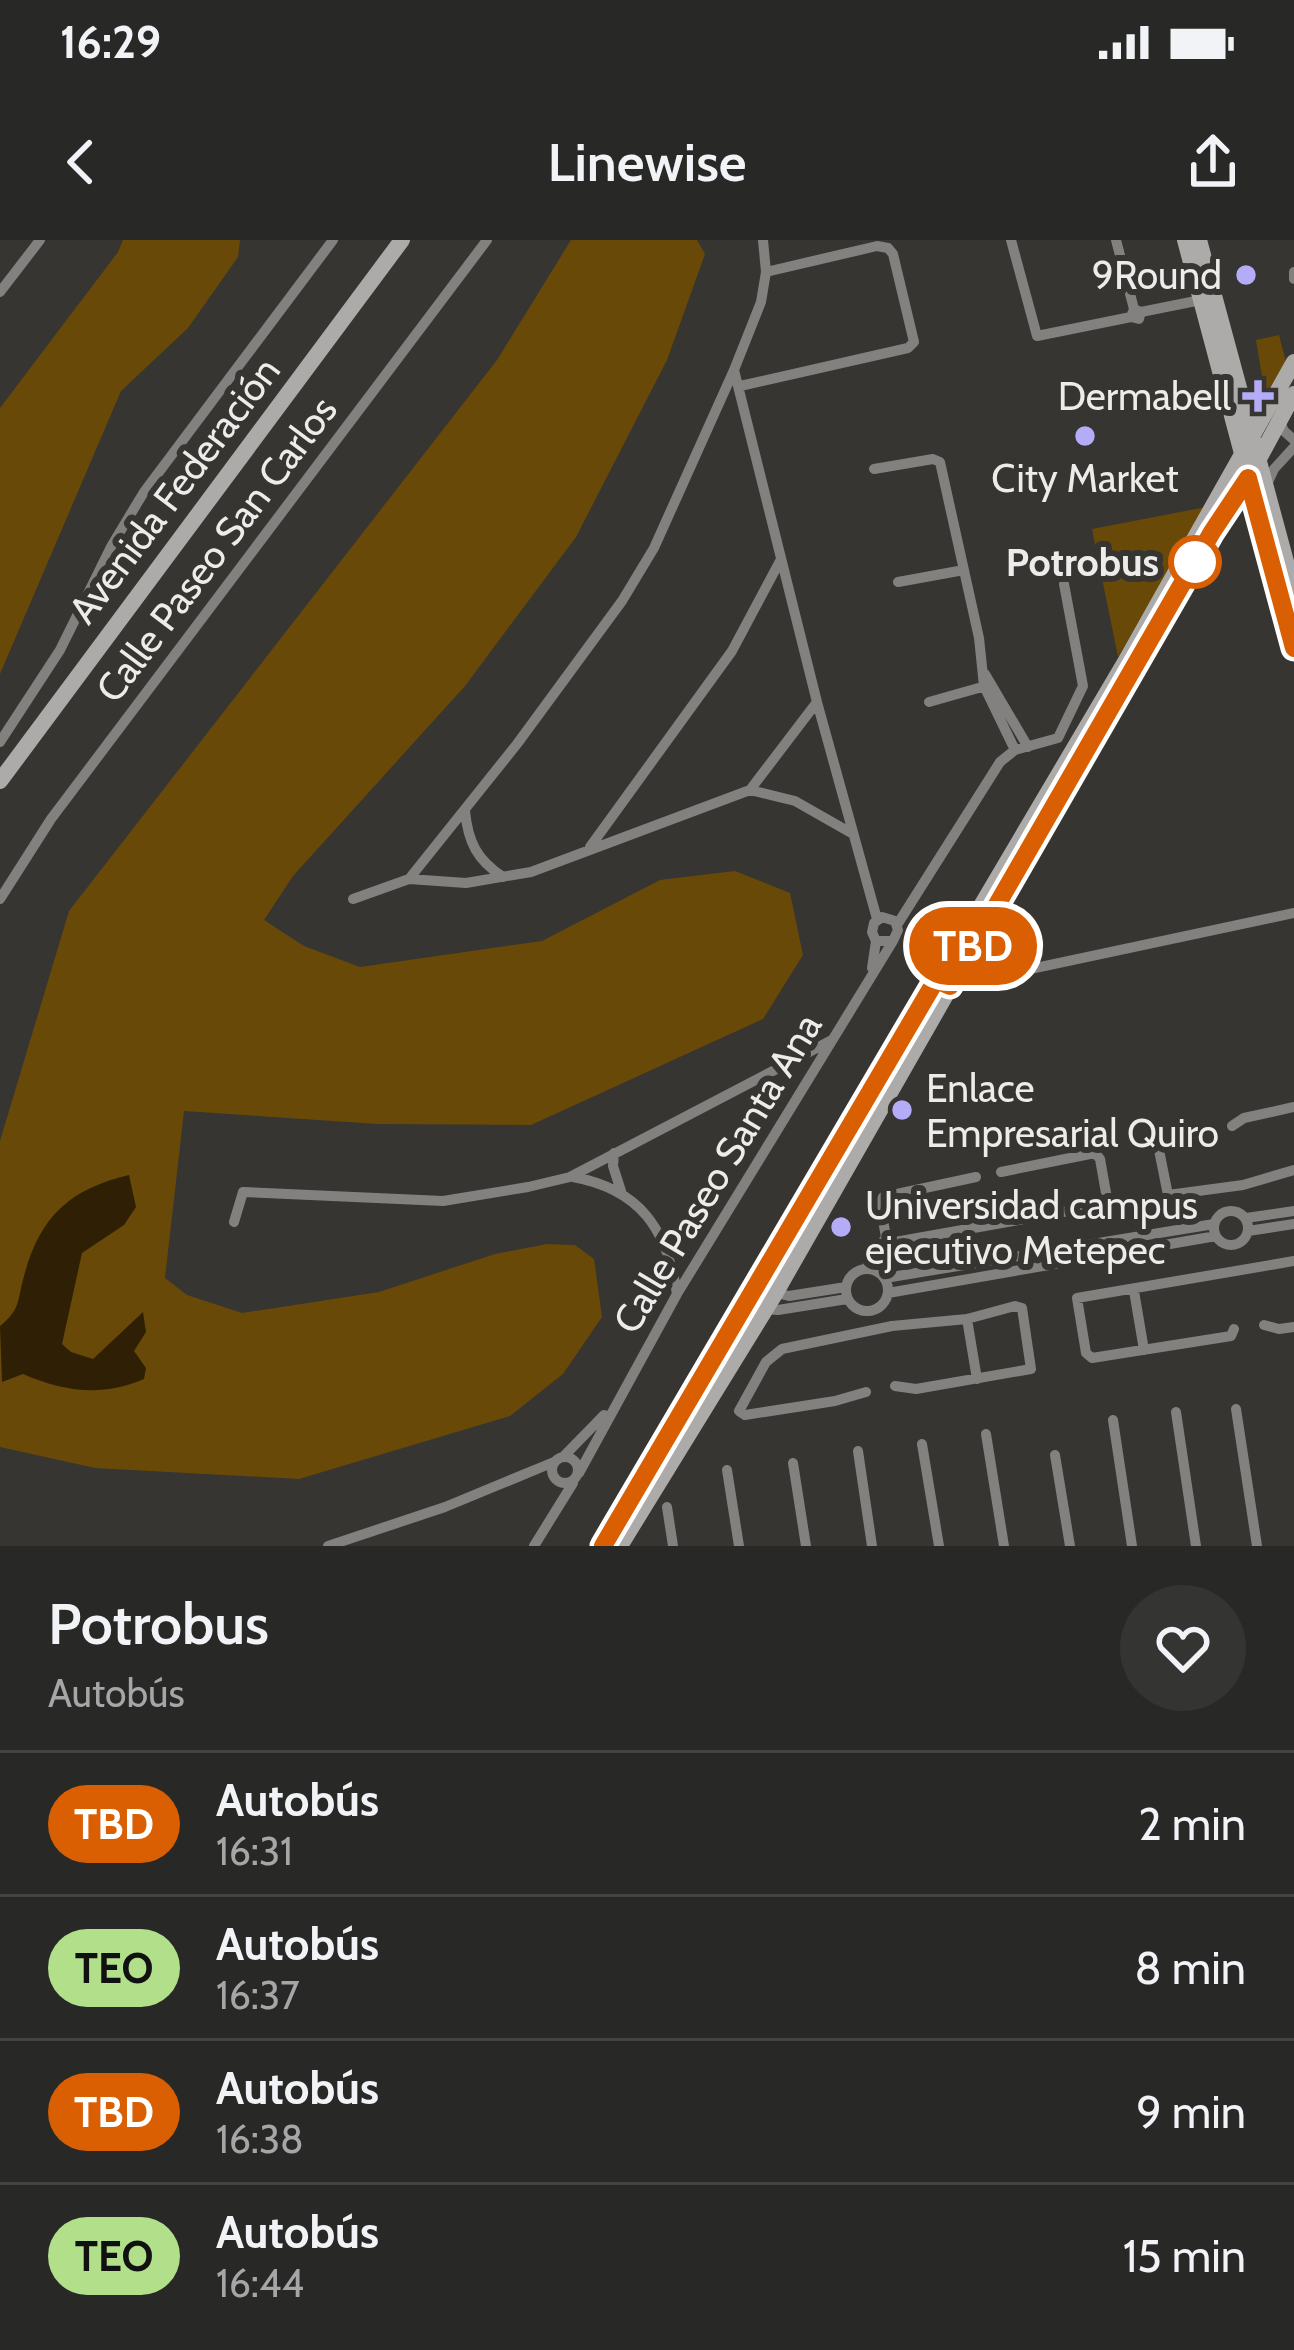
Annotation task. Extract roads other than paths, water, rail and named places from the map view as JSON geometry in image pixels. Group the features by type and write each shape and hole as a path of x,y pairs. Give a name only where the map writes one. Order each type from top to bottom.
{"main road":[{"name":"Avenida Federación","path":"0,781 402,240"},
{"path":"1185,240 1234,428 1254,451"},
{"path":"1199,240 1294,592"},
{"path":"620,1546 1254,451 1294,362"},
{"path":"943,983 1248,478 1254,451 1294,394"},
{"path":"1254,451 1291,447"},
{"path":"1248,478 1294,648"},
{"path":"603,1546 762,1298"}],"street":[{"path":"0,292 40,240"},
{"path":"312,240 321,256"},
{"path":"0,742 60,650 112,545 145,492 333,240"},
{"name":"Calle Paseo San Carlos","path":"0,899 51,819 487,240"},
{"path":"409,879 465,811 639,575 761,302 766,272 763,240"},
{"path":"1011,240 1037,336 1201,300"},
{"path":"1116,240 1135,313"},
{"path":"740,386 908,348 914,342 888,248 878,245 766,272"},
{"path":"734,370 877,920"},
{"path":"1265,489 1291,447 1280,420"},
{"path":"874,469 933,459 940,462 988,681 1021,748"},
{"path":"590,848 732,651 781,560"},
{"path":"898,582 964,570"},
{"path":"897,926 886,917 877,920 872,927 876,940 893,941 897,926 1000,762 1021,748 1058,738 1082,694 1064,584"},
{"path":"929,702 988,681"},
{"path":"353,899 409,879 466,883 504,878 750,790 817,702"},
{"path":"750,790 795,801 853,834"},
{"path":"465,811 479,857 504,878"},
{"path":"943,983 1294,913"},
{"name":"Calle Paseo Santa Ana","path":"871,974 876,940"},
{"name":"Calle Paseo Santa Ana","path":"534,1546 677,1294 893,941"},
{"path":"234,1222 243,1192 443,1201 570,1177 832,1040"},
{"path":"1232,1126 1244,1118 1294,1107"},
{"path":"1199,1132 1163,1135 1156,1144 1166,1194 1243,1185 1294,1170"},
{"path":"614,1153 621,1191"},
{"path":"847,1293 853,1274 866,1268 891,1240 1108,1204 1095,1153 1001,1172"},
{"path":"570,1177 621,1191 641,1210 665,1244 677,1294"},
{"path":"888,1293 883,1275 891,1240 883,1197 976,1177"},
{"path":"1218,1271 1225,1229 1243,1185"},
{"path":"1205,1191 1225,1229 1257,1265"},
{"path":"878,1309 888,1293 1247,1225 1294,1211"},
{"path":"866,1268 883,1275 1247,1225 1294,1224"},
{"path":"1234,1329 1231,1336 1088,1356 1077,1301 1084,1294 1134,1291 1218,1271 1294,1261"},
{"path":"1134,1291 1144,1350"},
{"path":"762,1298 847,1293"},
{"path":"762,1298 847,1293"},
{"path":"847,1293 860,1310 855,1333"},
{"path":"866,1392 745,1415 740,1411 773,1354 892,1326 967,1318 1015,1306 1024,1311 1030,1369 916,1389 895,1386"},
{"path":"860,1310 878,1309"},
{"path":"878,1309 892,1326"},
{"path":"967,1318 977,1379"},
{"path":"1264,1324 1294,1327"},
{"name":"Calle Paseo Santa Ana","path":"548,1523 558,1469 614,1404"},
{"path":"1236,1409 1257,1546"},
{"path":"1176,1412 1196,1546"},
{"path":"1113,1420 1132,1546"},
{"path":"986,1433 1004,1546"},
{"path":"922,1444 939,1546"},
{"path":"858,1451 872,1546"},
{"path":"1055,1455 1070,1546"},
{"path":"328,1546 517,1480 577,1463 576,1476 558,1469"},
{"path":"793,1463 806,1546"},
{"path":"728,1470 739,1546"},
{"path":"667,1507 673,1546"}],"place":[{"name":"9Round","path":"1246,275"},
{"name":"Dermabell","path":"1258,396"},
{"name":"City Market","path":"1085,436"},
{"name":"Potrobus","path":"1195,562"},
{"name":"Enlace Empresarial Quiro","path":"902,1110"},
{"name":"Universidad campus ejecutivo Metepec","path":"841,1227"}]}
